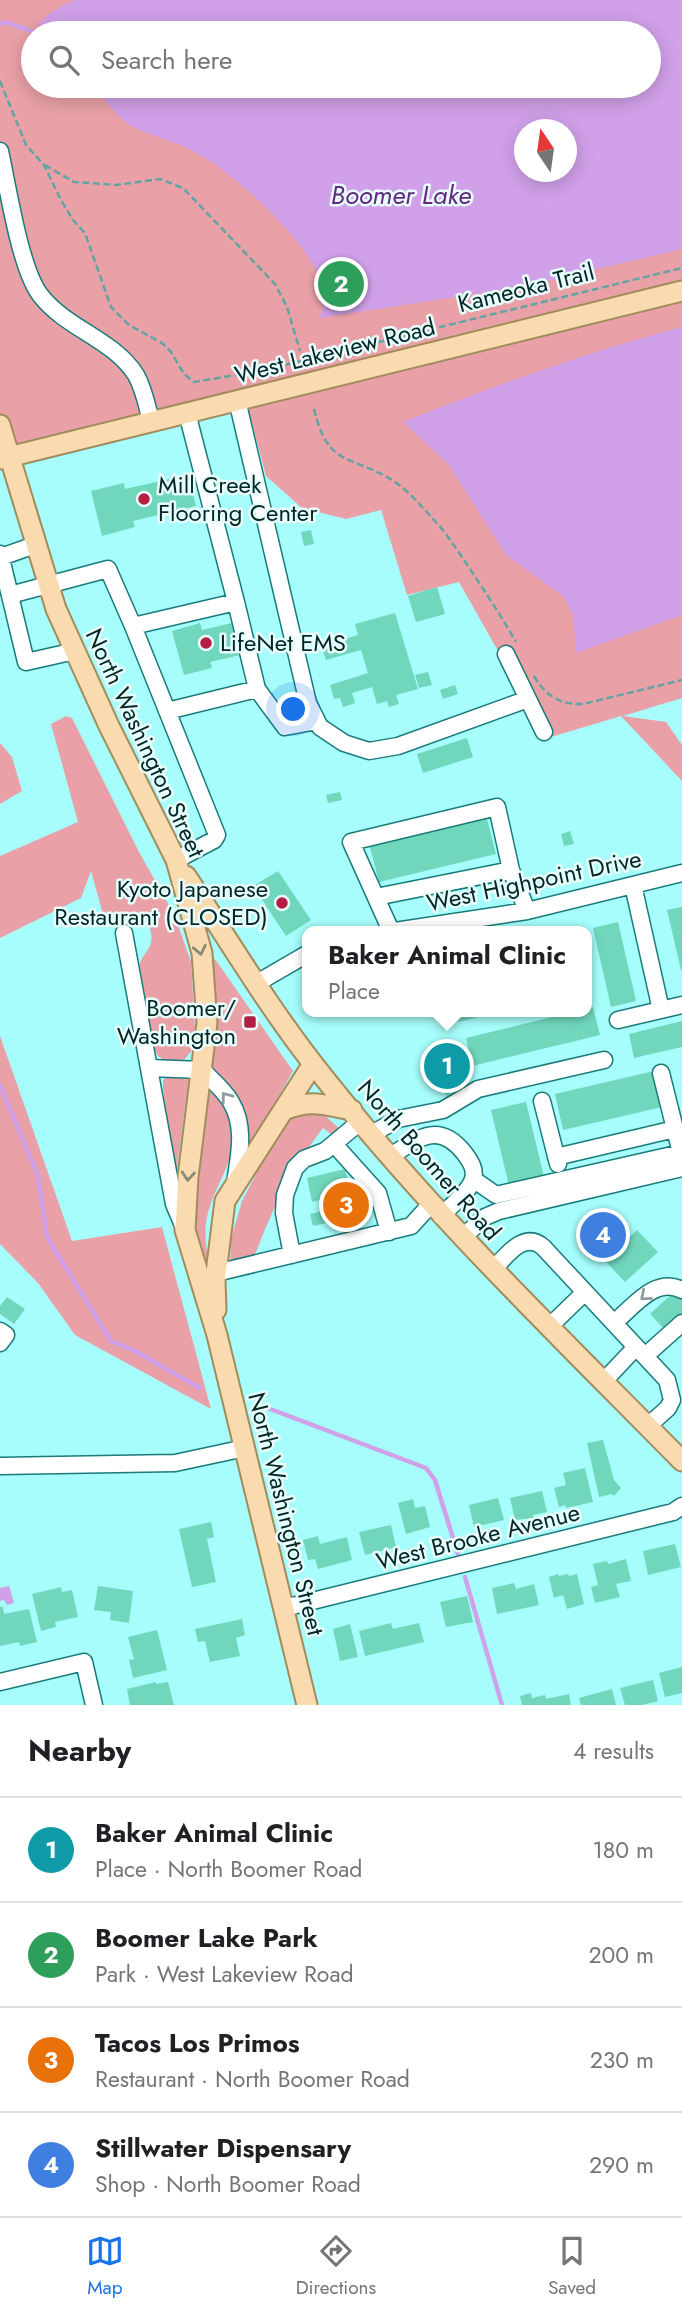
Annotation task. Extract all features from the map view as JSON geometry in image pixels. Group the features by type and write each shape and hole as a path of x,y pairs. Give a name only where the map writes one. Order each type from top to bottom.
{"main road":[{"name":"West Lakeview Road","path":"4,457 682,291"},
{"name":"North Washington Street","path":"0,425 4,457 48,586 109,726 176,860 202,953 207,1023 188,1177 185,1230 217,1335 307,1705"},
{"name":"North Boomer Road","path":"176,860 313,1064 462,1238 682,1461"},
{"name":"North Washington Street","path":"217,1335 216,1273 225,1201 313,1064"},
{"path":"284,1110 313,1103 362,1122"}],"street":[{"path":"0,151 24,258 34,286 51,308 121,356 136,376 151,421"},
{"path":"237,400 308,704 320,727 344,743 369,751 398,746 528,699"},
{"path":"187,413 257,689 285,727 317,721"},
{"path":"36,545 0,556 26,662 75,651"},
{"path":"10,596 108,569 217,835 215,840 176,860"},
{"path":"133,626 236,602"},
{"path":"514,652 528,699 544,732"},
{"path":"167,711 257,689"},
{"path":"390,926 351,842 496,807 511,870 527,911"},
{"path":"376,897 511,870"},
{"name":"West Highpoint Drive","path":"426,926 527,911 682,873"},
{"path":"633,885 661,1010"},
{"path":"124,933 174,1204 185,1230"},
{"path":"257,983 302,957"},
{"path":"618,1020 682,1005"},
{"path":"292,1255 284,1213 285,1195 295,1168 304,1159 325,1151 362,1122 398,1119 443,1110 478,1089 604,1060"},
{"path":"149,1068 202,1070 231,1102 236,1113 241,1142 235,1185"},
{"path":"473,1180 496,1195 682,1152 661,1073"},
{"path":"542,1101 562,1180"},
{"path":"556,1157 675,1129"},
{"path":"216,1273 411,1226 464,1193 473,1180 471,1162 457,1143 446,1135 414,1141 391,1156"},
{"path":"334,1144 378,1193 389,1231"},
{"path":"462,1238 485,1217 499,1211 682,1168"},
{"path":"493,1270 520,1244 537,1241 667,1380 672,1400 668,1408 648,1426"},
{"path":"614,1323 652,1289 675,1286 682,1290"},
{"path":"549,1327 585,1292"},
{"path":"603,1382 682,1323"},
{"path":"0,1331 6,1335 0,1343"},
{"path":"0,1466 175,1463 245,1448"},
{"name":"West Brooke Avenue","path":"284,1608 673,1512 682,1506"},
{"path":"0,1682 84,1662 94,1705"}],"path":[{"name":"Kameoka Trail","path":"0,81 22,139 44,165 73,220 85,233 111,307 129,325 162,343 171,352 184,374 194,382 260,371 682,268"},
{"name":"Kameoka Trail","path":"44,165 74,182 116,185 160,179 183,188 275,284 287,307 300,351"},
{"path":"314,409 319,431 327,444 347,460 407,491 438,524 477,580 514,652"},
{"path":"532,672 553,698 571,704 583,704 682,680"}],"shaded area":[{"path":"0,0 682,0 682,698 623,716 666,722 682,745 682,781 621,716 551,737 518,686 459,582 407,595 381,510 346,519 302,508 266,476 245,397 9,455 0,416"},
{"path":"66,716 72,718 139,852 174,914 191,962 196,1045 184,1060 164,1060 153,1047 139,967 151,942 148,925 144,919 130,912 104,918 91,871 81,898 0,938 0,856 78,822 51,724"},
{"path":"0,743 12,757 22,791 0,804"},
{"path":"215,959 293,1071 249,1149 244,1148 249,1131 234,1090 211,1071 218,1018 211,963"},
{"path":"0,1036 72,1241 162,1227 211,1409 75,1335 38,1283 0,1244"},
{"path":"169,1075 189,1077 175,1183 163,1087 163,1080"},
{"path":"208,1089 227,1110 232,1144 207,1217 209,1271 202,1274 192,1210"},
{"path":"310,1111 322,1113 341,1130 333,1136 323,1128 283,1191 253,1260 230,1269 231,1239 242,1201 276,1136 292,1117"}],"water":[{"name":"Boomer Lake","path":"75,0 682,0 682,249 526,286 320,318 323,297 319,277 297,242 263,205 207,159 131,126 120,118 104,98 661,98 661,21 42,21 56,9"},
{"path":"682,327 682,615 576,653 573,615 563,596 506,555 449,465 403,422 541,370"},
{"path":"9,1586 14,1603 7,1605 4,1600 0,1601 0,1588"}],"building":[{"name":"Mill Creek Flooring Center","path":"188,475 196,506 133,521 135,527 102,536 91,491 124,483 125,489"},
{"path":"311,530 314,544 304,546 301,532"},
{"path":"437,587 445,614 416,622 408,596"},
{"path":"395,613 418,689 396,695 399,704 389,707 387,701 377,704 372,687 352,693 355,703 343,707 340,698 334,699 330,685 368,673 361,650 326,660 321,646 358,635 355,624"},
{"name":"LifeNet EMS","path":"200,623 202,630 232,623 240,655 210,662 212,668 184,675 172,631"},
{"path":"428,672 432,685 419,688 415,675"},
{"path":"455,685 458,694 443,699 440,690"},
{"path":"467,738 473,757 423,773 417,754"},
{"path":"340,792 342,800 328,803 326,795"},
{"path":"486,815 496,854 379,882 369,844"},
{"path":"570,831 574,844 564,846 561,834"},
{"name":"Kyoto Japanese Restaurant (CLOSED)","path":"278,871 311,920 286,936 253,886"},
{"path":"682,907 682,970 681,970 667,910"},
{"path":"618,922 636,1001 611,1007 593,928"},
{"path":"592,1007 600,1035 472,1066 466,1038 552,1017 592,1017"},
{"path":"457,1017 479,1017 458,1022"},
{"path":"682,1021 682,1047 634,1058 629,1034"},
{"path":"447,1043 470,1070 454,1083 457,1087 447,1096 436,1080 438,1078 424,1061"},
{"path":"654,1071 662,1107 563,1130 555,1094"},
{"path":"526,1102 544,1177 509,1186 491,1110"},
{"path":"345,1169 351,1194 363,1191 368,1214 313,1226 310,1214 327,1210 324,1199 312,1202 307,1178"},
{"path":"602,1210 628,1238 637,1230 658,1252 625,1282 578,1232"},
{"path":"674,1292 682,1300 682,1322 669,1334 650,1314"},
{"path":"7,1297 25,1309 14,1324 0,1314 0,1306"},
{"path":"603,1440 614,1480 621,1488 614,1496 612,1494 599,1497 587,1443"},
{"path":"585,1468 593,1502 559,1507 554,1488 566,1485 563,1473"},
{"path":"542,1491 547,1512 533,1515 534,1518 515,1520 510,1498"},
{"path":"498,1498 504,1520 474,1527 469,1505"},
{"path":"413,1499 415,1508 425,1506 430,1527 406,1534 398,1503"},
{"path":"211,1522 214,1537 207,1539 216,1582 192,1587 179,1529"},
{"path":"391,1525 396,1547 365,1555 359,1532"},
{"path":"318,1536 320,1544 347,1537 352,1560 318,1569 315,1559 308,1560 303,1540"},
{"path":"675,1544 681,1567 648,1575 643,1551"},
{"path":"626,1559 631,1581 616,1584 620,1597 595,1603 591,1587 598,1585 593,1564 607,1561 608,1564"},
{"path":"577,1574 584,1604 567,1609 563,1595 554,1598 549,1577"},
{"path":"514,1583 516,1589 534,1584 539,1605 497,1614 492,1588"},
{"path":"98,1586 133,1591 129,1623 110,1620 111,1612 94,1610"},
{"path":"61,1587 62,1592 72,1590 78,1617 55,1622 56,1627 41,1631 32,1594"},
{"path":"467,1596 473,1622 446,1627 440,1602"},
{"path":"0,1607 3,1607 4,1614 29,1609 37,1642 20,1646 19,1642 0,1646"},
{"path":"242,1619 245,1635 236,1638 240,1656 210,1662 205,1641 198,1642 195,1629"},
{"path":"391,1623 393,1629 419,1623 424,1642 365,1656 359,1631"},
{"path":"350,1624 358,1657 340,1661 333,1629"},
{"path":"157,1630 167,1670 133,1678 129,1660 134,1659 128,1637"},
{"path":"682,1667 682,1693 665,1697 659,1673"},
{"path":"653,1680 658,1701 643,1705 625,1705 620,1688"},
{"path":"168,1682 174,1705 130,1705 127,1689"},
{"path":"612,1689 616,1705 581,1705 579,1698"},
{"path":"531,1693 532,1698 545,1695 546,1699 569,1694 571,1705 522,1705 520,1696"}],"waterway":[{"path":"0,24 5,22 21,28"},
{"path":"0,1085 38,1176 47,1237 111,1341 135,1351 200,1388"},
{"path":"265,1407 426,1468 435,1480 458,1554"},
{"path":"465,1577 502,1705"}],"place":[{"name":"Boomer Lake Park","path":"341,284"},
{"name":"Mill Creek Flooring Center","path":"144,499"},
{"name":"LifeNet EMS","path":"206,643"},
{"name":"Kyoto Japanese Restaurant (CLOSED)","path":"282,903"},
{"name":"Boomer/ Washington","path":"250,1022"},
{"name":"Baker Animal Clinic","path":"447,1066"},
{"name":"Tacos Los Primos","path":"346,1205"},
{"name":"Stillwater Dispensary","path":"603,1235"}]}
